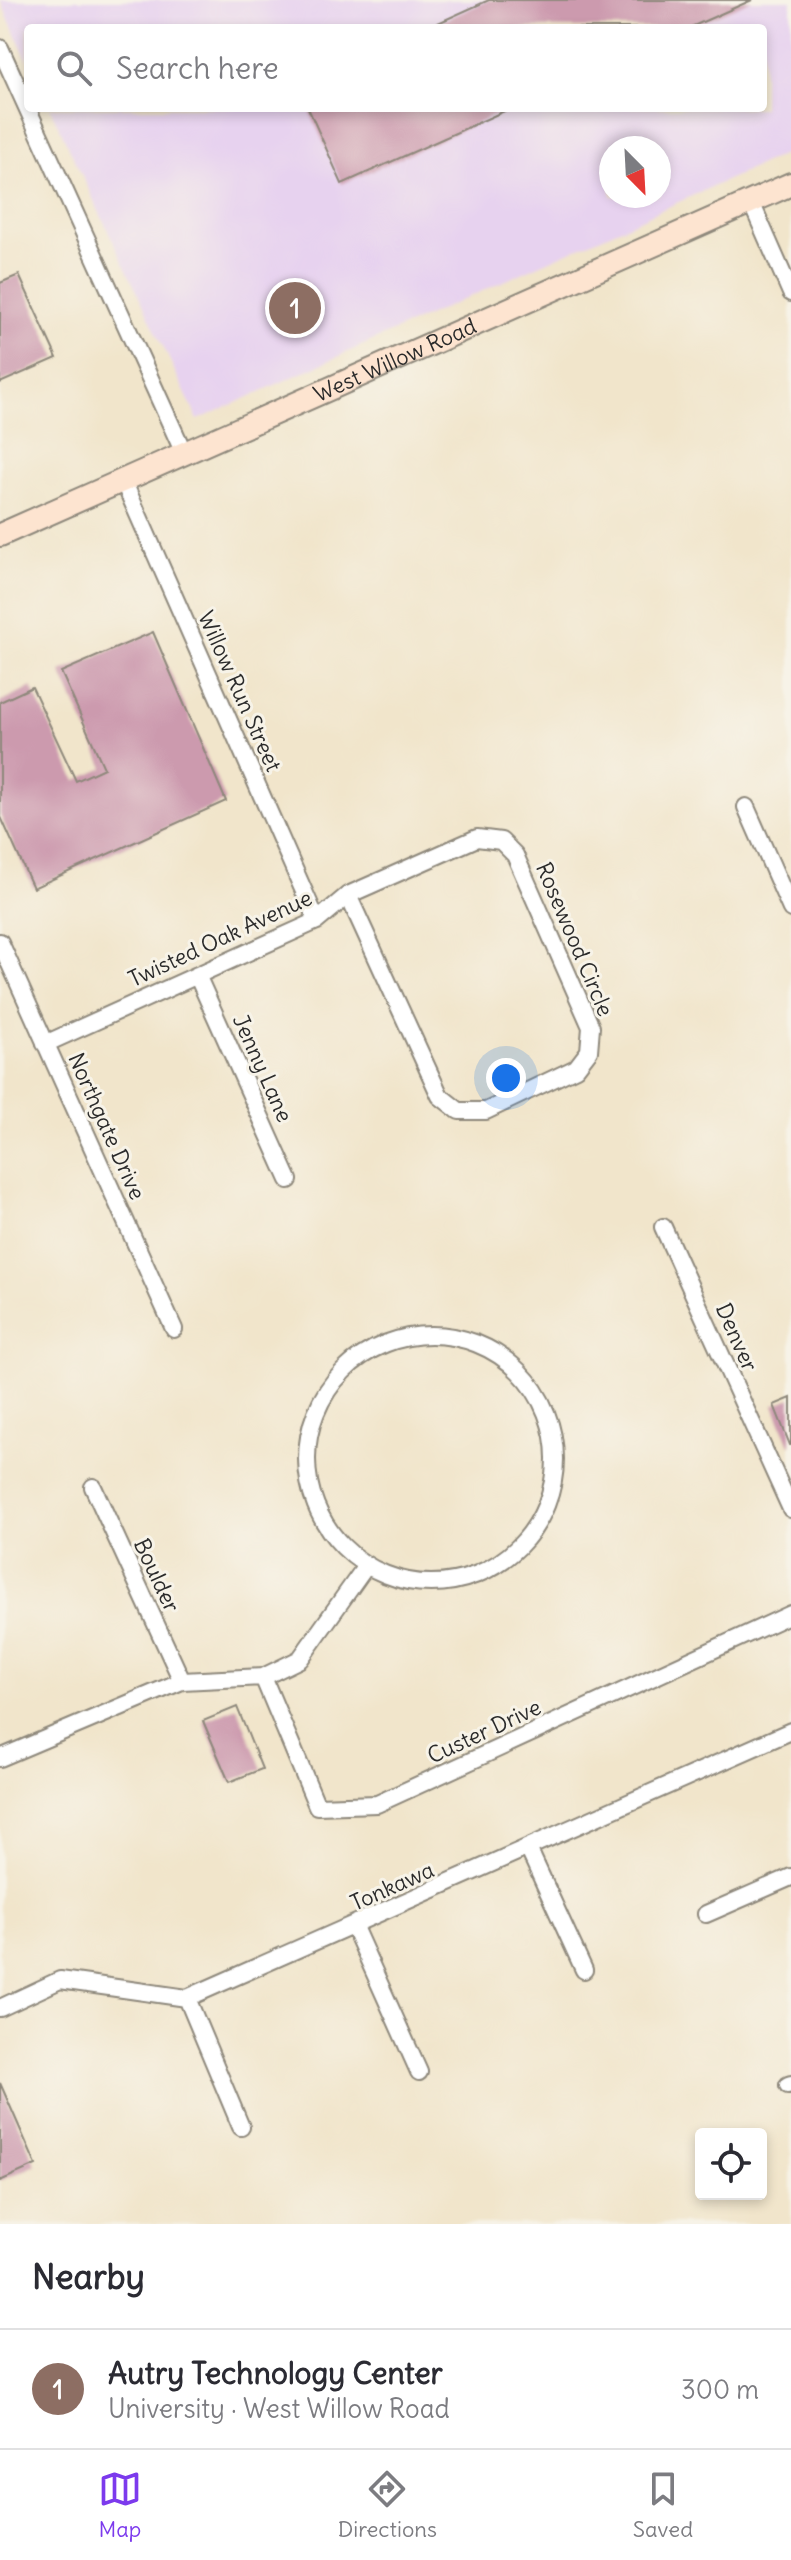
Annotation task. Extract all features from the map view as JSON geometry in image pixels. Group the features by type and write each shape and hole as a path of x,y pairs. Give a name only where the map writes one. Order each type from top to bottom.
{"main road":[{"name":"West Willow Road","path":"0,535 122,478 791,184"}],"street":[{"path":"0,48 24,101"},
{"path":"29,112 183,451"},
{"path":"751,202 791,293"},
{"name":"Willow Run Street","path":"122,478 317,921"},
{"path":"746,807 791,909"},
{"name":"Twisted Oak Avenue","path":"45,1044 317,921 348,895 477,838 501,841"},
{"name":"Rosewood Circle","path":"348,895 440,1096 459,1111 486,1111 576,1068 589,1051 591,1027 515,855 501,841"},
{"name":"Northgate Drive","path":"0,942 174,1329"},
{"name":"Jenny Lane","path":"197,975 289,1180"},
{"name":"Denver","path":"663,1227 791,1509"},
{"path":"442,1334 484,1345 529,1380 550,1418 557,1461 539,1523 510,1556 473,1577 430,1584 387,1577 366,1566 349,1555 326,1528 309,1487 306,1444 319,1402 345,1368 399,1338 442,1334"},
{"name":"Boulder","path":"93,1487 182,1681"},
{"path":"1,1755 182,1681 263,1677 300,1659 366,1566"},
{"name":"Custer Drive","path":"263,1677 317,1806 377,1804 791,1614"},
{"name":"Tonkawa","path":"187,1998 529,1850 791,1731"},
{"path":"529,1850 584,1970"},
{"path":"706,1914 791,1877"},
{"path":"354,1927 419,2072"},
{"path":"0,2008 60,1980 187,1998 241,2127"}],"shaded area":[{"path":"0,0 791,0 791,151 671,205 671,136 599,136 599,208 665,208 198,420 52,112 767,112 767,24 24,24 24,52"}],"building":[{"path":"489,0 752,0 698,24 436,24"},
{"path":"310,112 502,112 342,184"},
{"path":"19,275 57,358 0,383 0,283"},
{"path":"153,632 226,801 33,888 0,815 0,702 32,687 76,781 104,768 61,672"},
{"path":"791,1398 791,1445 790,1445 774,1405"},
{"path":"237,1707 262,1769 229,1782 203,1721"},
{"path":"0,2083 36,2165 0,2181"}],"place":[{"name":"Autry Technology Center","path":"295,308"}]}
